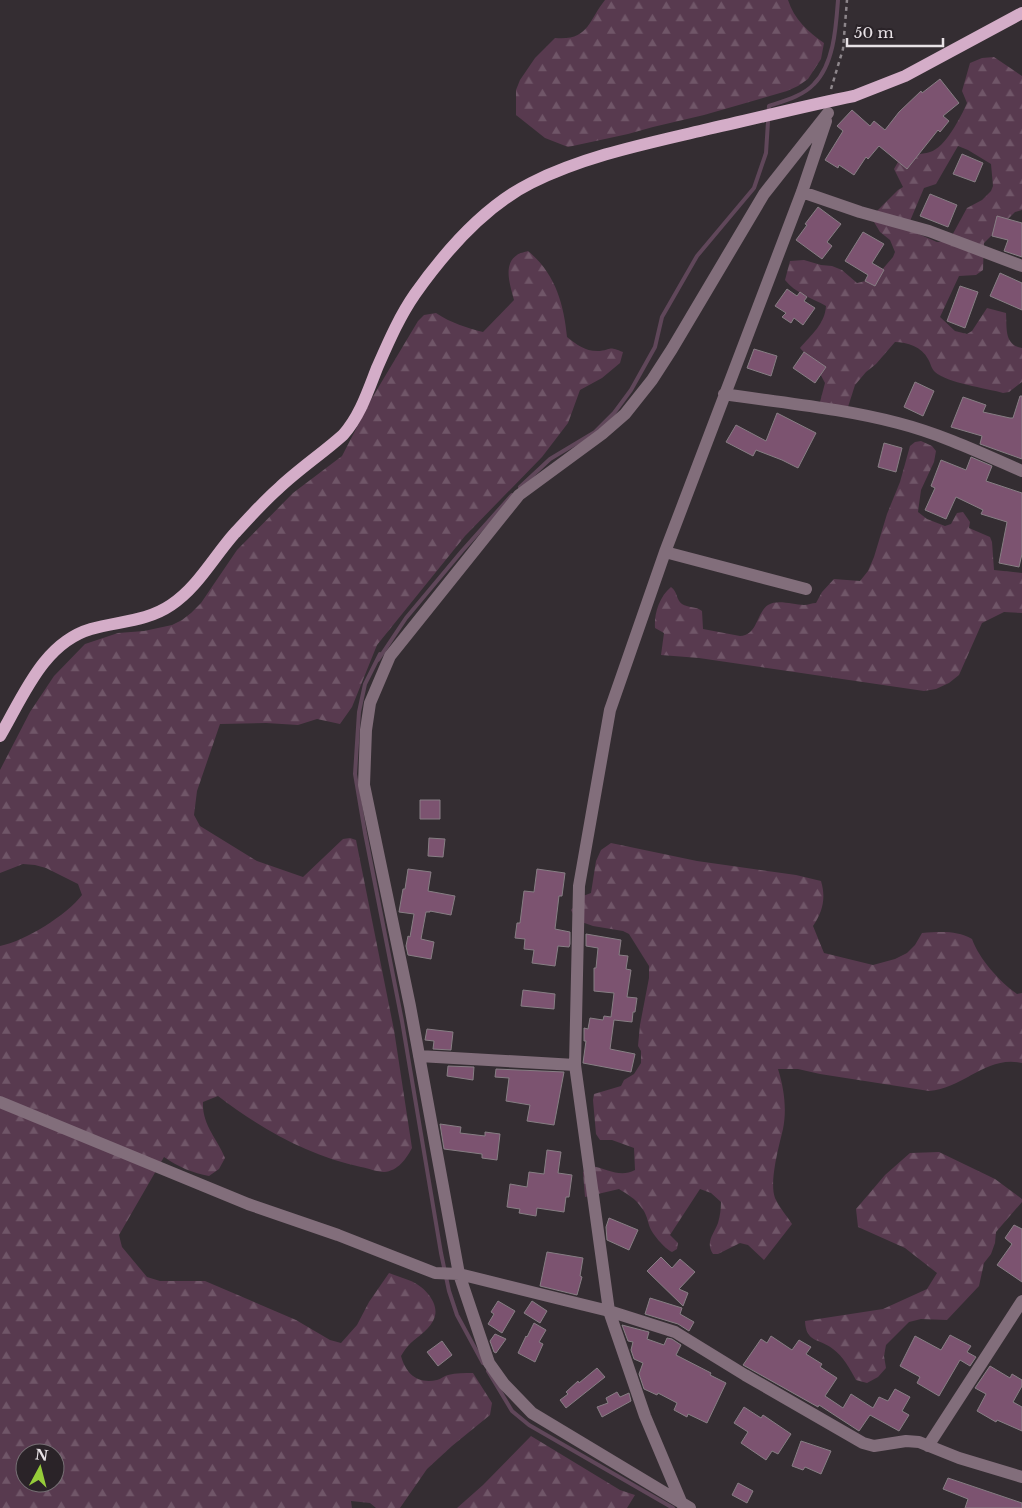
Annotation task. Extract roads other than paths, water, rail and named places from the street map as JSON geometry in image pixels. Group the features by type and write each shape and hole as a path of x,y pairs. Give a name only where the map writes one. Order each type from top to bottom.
{"main road":[{"path":"0,736 36,675 54,651 68,640 91,629 141,619 172,605 193,585 234,534 279,488 352,426 385,349 414,295 460,238 490,210 530,184 584,161 644,144 782,112 828,107 905,76 1022,13"}],"street":[{"path":"685,1506 645,1416 609,1311 575,1065 579,886 610,710 665,552 802,192 828,107"},
{"path":"685,1506 539,1418 519,1401 504,1384 490,1363 456,1274 420,1056 364,785 366,730 370,703 390,656 519,496 602,434 625,414 652,380 672,349 764,194 828,107"},
{"path":"802,192 860,212 929,231 1022,266"},
{"path":"724,394 850,413 898,423 958,443 1022,471"},
{"path":"665,552 806,589"},
{"path":"420,1056 575,1065"},
{"path":"0,1102 248,1204 338,1235 435,1273 456,1274 609,1311 674,1332 863,1443 884,1446 913,1441 959,1458 1022,1477"},
{"path":"928,1446 1022,1301"}],"waterway":[{"path":"520,487 550,459 595,432 614,413 631,390 655,347 662,317 697,256 754,188 766,153 769,106 804,92 821,76 833,45 838,0"},
{"path":"483,1363 457,1315 449,1291 402,1021 355,774 359,712 365,684 380,654 378,660 406,618 512,495"},
{"path":"488,1371 512,1411 529,1425 673,1508"}]}
